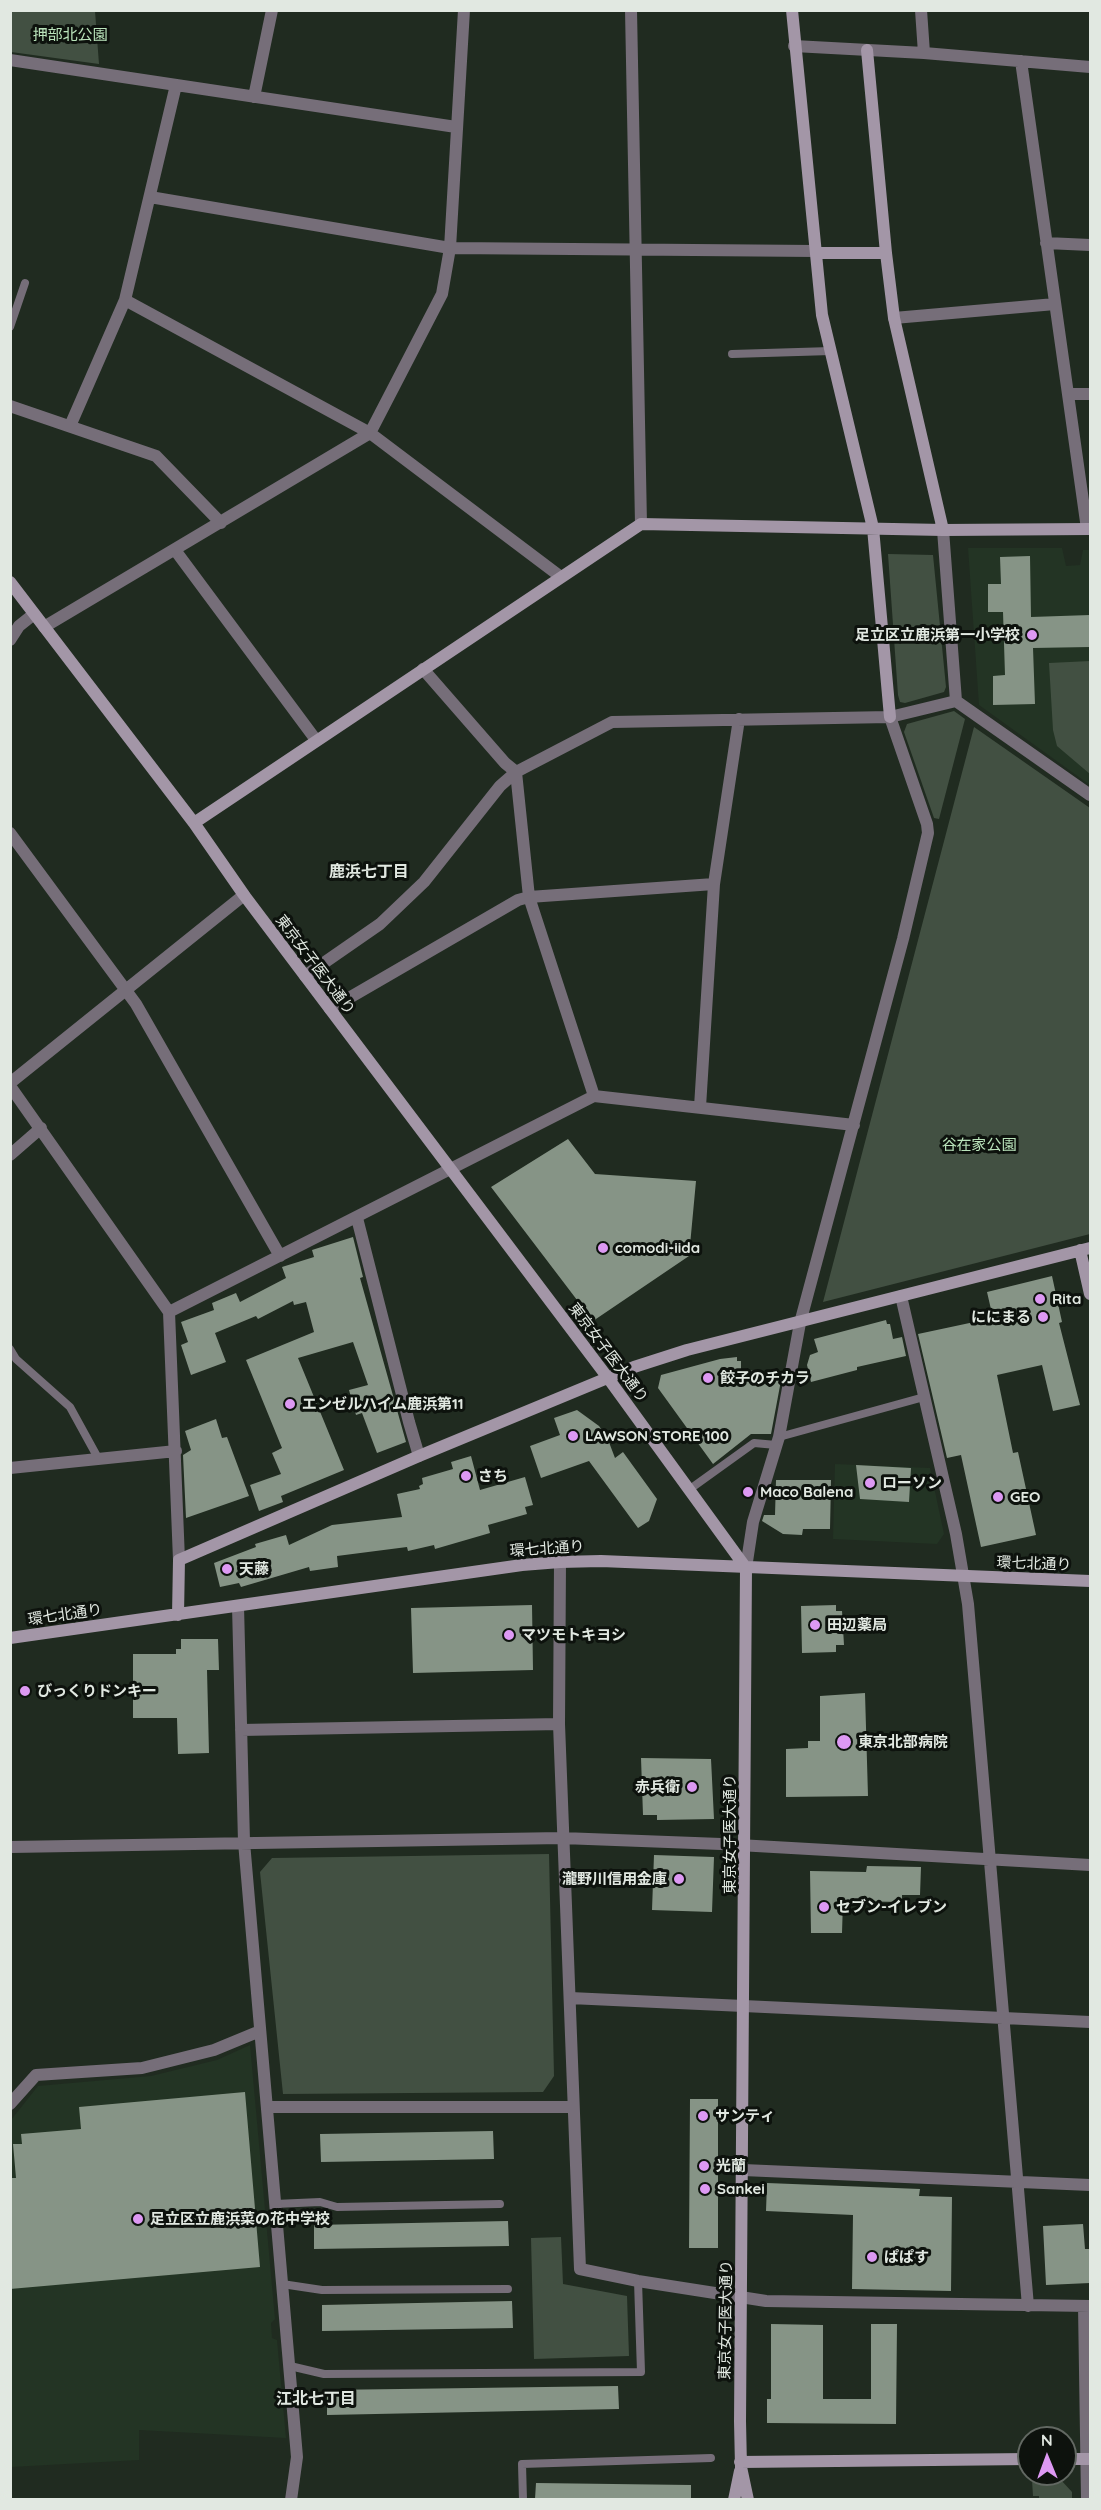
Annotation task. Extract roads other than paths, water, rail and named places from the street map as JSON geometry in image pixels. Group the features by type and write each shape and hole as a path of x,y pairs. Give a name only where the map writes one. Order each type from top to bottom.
{"street":[{"path":"254,97 272,10"},
{"path":"44,627 370,433 442,294 450,248 464,10"},
{"path":"631,10 641,524"},
{"path":"747,1568 753,1522 778,1441 800,1323 903,939 928,833 927,824 890,717 873,528 822,315 792,10"},
{"path":"921,10 924,53"},
{"path":"794,46 924,53 1090,67"},
{"path":"867,50 894,318 943,530 956,700"},
{"path":"10,60 456,127"},
{"path":"194,823 641,524 943,530 1089,529 1046,243 1022,61"},
{"path":"70,426 125,300 176,85"},
{"path":"150,197 450,248 886,253"},
{"path":"1046,243 1090,245"},
{"path":"125,300 370,433 561,578"},
{"path":"894,318 1055,304"},
{"path":"1069,394 1090,394"},
{"path":"10,406 156,456 221,523"},
{"path":"175,550 316,740"},
{"name":"東京女子医大通り","path":"10,582 194,823 244,895 452,1169 747,1568 740,2465 734,2499"},
{"path":"10,640 19,626 34,614"},
{"path":"423,669 505,764 516,772 529,897 594,1096"},
{"path":"305,975 380,924 424,882 500,786 516,772 612,722 890,717 956,700 1090,795"},
{"path":"700,1107 714,884 739,719"},
{"path":"10,832 136,1004 280,1256"},
{"path":"330,1009 518,900 529,897 714,884"},
{"path":"178,1615 176,1450 169,1312 10,1084 244,895"},
{"path":"169,1312 594,1096 854,1125"},
{"path":"10,1155 40,1128"},
{"path":"357,1218 408,1422 420,1456"},
{"path":"179,1560 420,1456 656,1359 1085,1249 1090,1294"},
{"path":"901,1296 956,1534 970,1620 1028,2306"},
{"path":"10,1468 176,1450"},
{"name":"環七北通り","path":"10,1638 522,1565 560,1562 601,1561 1090,1581"},
{"path":"560,1562 558,1724 579,2269 638,2281 766,2301 1088,2306 1087,2499"},
{"path":"238,1606 244,1842 297,2457 291,2499"},
{"path":"241,1730 558,1724"},
{"path":"10,1847 562,1838 1090,1865"},
{"path":"570,1998 1090,2022"},
{"path":"10,2104 36,2075 141,2068 214,2050 260,2031"},
{"path":"267,2107 573,2106"},
{"path":"743,2170 1090,2185"},
{"path":"740,2465 1017,2459"},
{"name":"東京女子医大通り","path":"740,2465 748,2499"}],"lane":[{"path":"10,327 25,283"},
{"path":"732,354 831,351"},
{"path":"10,1350 16,1359 70,1407 98,1458"},
{"path":"690,1489 754,1443 778,1441 924,1397"},
{"path":"276,2204 320,2202 337,2207 500,2204"},
{"path":"290,2366 324,2374 641,2372 638,2281"},
{"path":"282,2284 322,2290 508,2289"},
{"path":"523,2499 522,2464 711,2458"}],"place":[{"name":"足立区立鹿浜第一小学校","path":"1032,635"},
{"name":"comodi-iida","path":"603,1248"},
{"name":"Rita","path":"1040,1299"},
{"name":"ににまる","path":"1043,1317"},
{"name":"餃子のチカラ","path":"708,1378"},
{"name":"エンゼルハイム鹿浜第11","path":"290,1404"},
{"name":"LAWSON STORE 100","path":"573,1436"},
{"name":"さち","path":"466,1476"},
{"name":"ローソン","path":"870,1483"},
{"name":"Maco Balena","path":"748,1492"},
{"name":"GEO","path":"998,1497"},
{"name":"天藤","path":"227,1569"},
{"name":"田辺薬局","path":"815,1625"},
{"name":"マツモトキヨシ","path":"509,1635"},
{"name":"びっくりドンキー","path":"25,1691"},
{"name":"東京北部病院","path":"844,1742"},
{"name":"赤兵衛","path":"692,1787"},
{"name":"瀧野川信用金庫","path":"679,1879"},
{"name":"セブン-イレブン","path":"824,1907"},
{"name":"サンティ","path":"703,2116"},
{"name":"光蘭","path":"704,2166"},
{"name":"Sankei","path":"705,2189"},
{"name":"足立区立鹿浜菜の花中学校","path":"138,2219"},
{"name":"ぱぱす","path":"872,2257"}],"district":[{"name":"鹿浜七丁目","path":"369,872"},
{"name":"江北七丁目","path":"316,2399"}],"park label":[{"name":"押部北公園","path":"70,35"},
{"name":"谷在家公園","path":"979,1145"}]}
